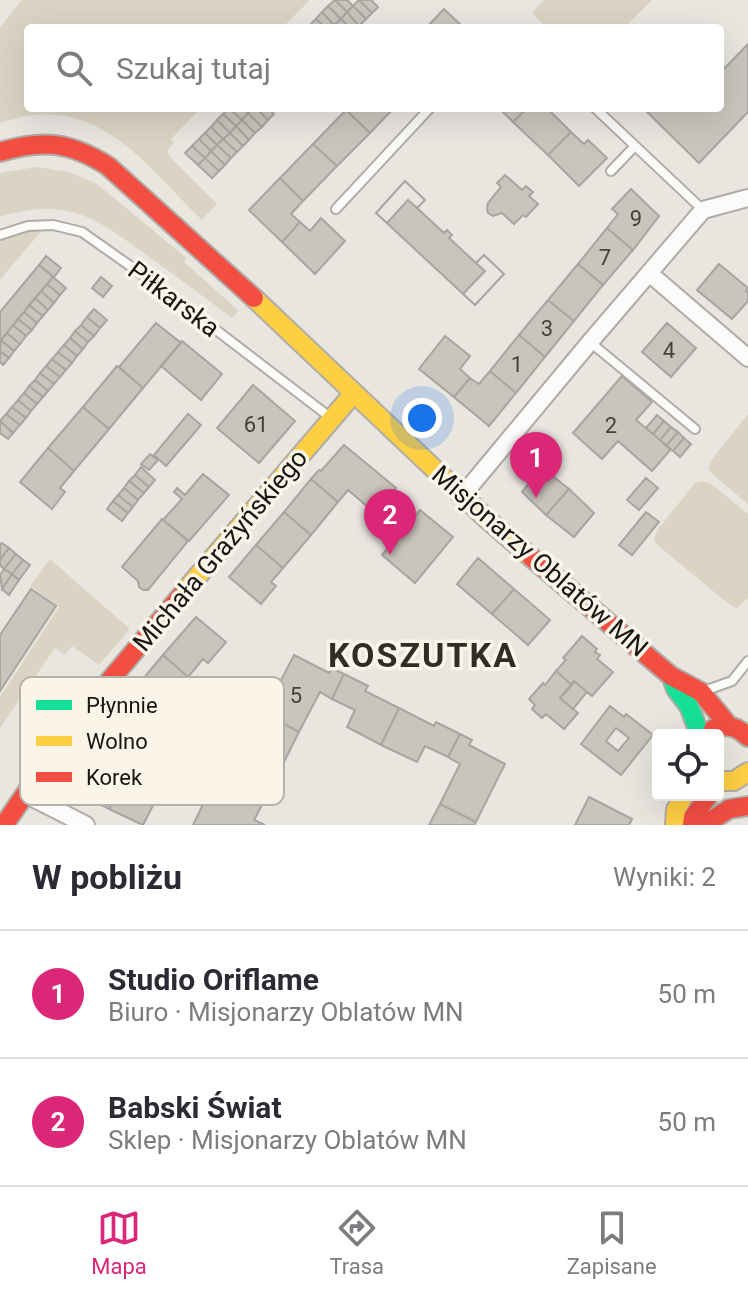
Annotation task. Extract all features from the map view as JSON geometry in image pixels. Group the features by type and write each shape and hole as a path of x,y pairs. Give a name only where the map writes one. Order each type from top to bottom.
{"street":[{"name":"Misjonarzy Oblatów MN","path":"0,152 26,144 49,142 68,146 95,157 124,179 462,496 671,676 701,692 729,726"},
{"path":"462,496 703,210 748,198"},
{"path":"649,273 748,358"},
{"name":"Michała Grażyńskiego","path":"113,677 353,394"},
{"path":"671,676 700,729"},
{"path":"713,729 718,726 738,728 748,737"},
{"path":"724,782 747,775"},
{"name":"Michała Grażyńskiego","path":"4,825 20,801"},
{"path":"675,825 676,810 681,801"},
{"path":"692,825 693,817 705,801"},
{"path":"47,805 86,825"},
{"path":"704,825 729,809 748,806"}],"lane":[{"path":"336,209 426,112"},
{"path":"599,112 703,210"},
{"path":"611,171 635,146"},
{"name":"Piłkarska","path":"0,235 28,226 53,225 82,232 160,287 332,418"},
{"path":"590,342 695,429"},
{"path":"701,692 732,681 748,661"}],"shaded area":[{"path":"22,0 310,0 286,24 24,24 24,112 197,112 171,139 174,142 167,151 217,204 202,220 137,155 90,124 63,116 34,115 0,123 0,27"},
{"path":"544,0 652,0 628,24 543,24 532,13"},
{"path":"36,167 69,172 97,184 187,258 184,262 239,311 232,318 119,235 89,218 50,209 0,216 0,173"},
{"path":"44,228 0,280 0,241"},
{"path":"748,414 748,504 708,468"},
{"path":"695,483 710,483 748,514 748,598 737,608 656,544 654,538"},
{"path":"50,559 130,629 99,665 72,646 65,655 55,648 35,677 20,677 20,699 0,728 0,697 59,607 30,586"}],"building":[{"path":"335,0 347,0 353,6 347,12"},
{"path":"335,0 347,12 341,19 328,6"},
{"path":"359,0 372,13 366,19 353,6"},
{"path":"359,0 371,0 378,7 372,13"},
{"path":"328,6 341,19 333,24 322,12"},
{"path":"353,6 366,19 357,24 347,12"},
{"path":"444,9 460,24 430,24"},
{"path":"322,12 333,24 322,24 316,19"},
{"path":"347,12 357,24 346,24 341,19"},
{"path":"748,44 748,112 699,163 647,112 724,112 724,69"},
{"path":"233,112 242,120 236,126 223,114"},
{"path":"233,112 248,113 242,120"},
{"path":"260,112 268,120 262,127 248,113"},
{"path":"260,112 272,112 274,114 268,120"},
{"path":"344,112 348,112 370,133 337,166 313,144"},
{"path":"348,112 390,112 370,133"},
{"path":"503,112 523,112 513,122"},
{"path":"523,112 551,112 571,132 548,155 513,122"},
{"path":"248,113 262,127 255,133 242,120"},
{"path":"223,114 236,126 230,133 217,120"},
{"path":"217,120 230,133 223,139 211,127"},
{"path":"242,120 255,133 249,140 236,126"},
{"path":"236,126 249,140 243,146 230,133"},
{"path":"211,127 223,139 217,145 205,133"},
{"path":"571,132 584,144 588,140 607,158 579,186 548,155"},
{"path":"205,133 217,145 211,151 199,139"},
{"path":"230,133 243,146 237,152 223,139"},
{"path":"199,139 211,151 205,158 192,146"},
{"path":"223,139 237,152 231,158 217,145"},
{"path":"313,144 337,166 303,201 280,178"},
{"path":"217,145 231,158 225,165 211,151"},
{"path":"192,146 205,158 198,165 185,153"},
{"path":"211,151 225,165 219,171 205,158"},
{"path":"205,158 219,171 212,178 198,165"},
{"path":"505,175 522,190 526,186 533,192 529,196 538,204 514,224 502,213 493,216 487,209 501,187 497,183"},
{"path":"280,178 303,201 291,214 300,222 282,242 249,210"},
{"path":"405,181 425,200 417,208 444,233 447,230 452,235 449,238 476,263 484,255 504,274 475,305 376,213"},
{"path":"405,181 425,200 417,208 408,200 387,223 376,213"},
{"path":"631,189 659,216 633,250 607,228 618,214 612,209"},
{"path":"321,218 345,241 315,274 282,242 300,222 310,231"},
{"path":"607,228 633,250 603,285 578,264"},
{"path":"484,255 504,274 475,305 463,294 485,271 476,263"},
{"path":"46,256 61,268 54,277 39,265"},
{"path":"578,264 603,285 574,321 548,300"},
{"path":"719,264 748,288 748,301 732,319 697,290"},
{"path":"39,265 53,277 0,341 0,312"},
{"path":"53,277 66,288 60,295 47,284"},
{"path":"101,277 112,286 103,297 92,288"},
{"path":"47,284 60,295 54,303 41,291"},
{"path":"41,291 54,303 48,310 35,298"},
{"path":"35,298 48,310 43,316 29,305"},
{"path":"548,300 574,321 545,357 519,335"},
{"path":"29,305 43,316 37,323 24,312"},
{"path":"94,309 107,320 100,328 87,317"},
{"path":"24,312 37,323 32,330 18,319"},
{"path":"87,317 100,328 94,336 81,325"},
{"path":"18,319 32,330 26,336 13,325"},
{"path":"156,323 181,343 143,388 119,367"},
{"path":"667,323 696,348 671,377 642,352"},
{"path":"13,325 26,336 20,344 7,333"},
{"path":"81,325 94,336 88,342 75,331"},
{"path":"75,331 88,342 83,349 70,338"},
{"path":"7,333 20,344 14,351 1,340"},
{"path":"519,335 545,357 516,393 490,371"},
{"path":"445,336 470,356 460,369 470,378 454,397 419,369"},
{"path":"70,338 83,349 77,356 64,345"},
{"path":"1,340 14,351 9,358 0,351"},
{"path":"182,341 222,374 201,400 161,366"},
{"path":"64,345 77,356 72,363 58,352"},
{"path":"0,351 9,358 3,365 0,362"},
{"path":"58,352 72,363 66,370 52,359"},
{"path":"52,359 66,370 60,377 46,366"},
{"path":"46,366 60,377 54,384 40,373"},
{"path":"117,366 143,388 109,429 83,407"},
{"path":"490,371 516,393 489,426 454,397 470,378 479,384"},
{"path":"40,373 54,384 48,391 35,380"},
{"path":"622,376 652,402 636,420 671,449 652,471 618,441 602,459 573,433"},
{"path":"35,380 48,391 43,397 29,386"},
{"path":"253,385 295,421 259,463 217,428"},
{"path":"29,386 43,397 37,404 24,393"},
{"path":"24,393 37,404 31,411 18,400"},
{"path":"18,400 31,411 26,418 12,407"},
{"path":"12,407 26,418 20,425 6,414"},
{"path":"83,407 109,429 74,471 48,448"},
{"path":"6,414 20,425 13,433 0,421"},
{"path":"188,414 201,425 166,466 154,455"},
{"path":"657,415 664,421 653,434 646,428"},
{"path":"0,421 13,433 8,439 0,433"},
{"path":"664,421 671,427 660,440 653,434"},
{"path":"671,427 678,432 666,446 660,440"},
{"path":"678,432 684,438 673,451 666,446"},
{"path":"684,438 691,444 680,457 673,451"},
{"path":"344,445 396,488 375,513 348,490 338,502 311,479"},
{"path":"48,448 74,471 60,488 65,492 52,509 20,482"},
{"path":"150,454 158,460 149,470 141,464"},
{"path":"141,467 155,480 149,487 135,475"},
{"path":"542,468 569,489 546,515 522,492"},
{"path":"203,474 229,495 189,541 163,520 182,499 174,492 177,488 185,495"},
{"path":"135,475 149,487 144,493 129,481"},
{"path":"646,478 658,488 639,510 627,500"},
{"path":"311,479 338,502 311,535 284,512"},
{"path":"129,481 144,493 138,500 124,488"},
{"path":"124,488 138,500 133,507 118,495"},
{"path":"569,489 594,513 574,537 546,515"},
{"path":"118,495 133,507 128,513 113,501"},
{"path":"113,501 128,513 122,521 107,509"},
{"path":"420,510 453,537 415,583 382,555"},
{"path":"284,512 311,535 283,568 256,545"},
{"path":"646,512 659,522 632,555 619,545"},
{"path":"162,519 188,541 148,590 143,590 122,567"},
{"path":"2,543 9,548 0,560 0,545"},
{"path":"256,545 283,568 271,582 276,586 261,604 229,577"},
{"path":"9,548 16,554 4,569 0,560"},
{"path":"16,554 23,560 12,574 4,569"},
{"path":"478,558 514,589 492,614 457,584"},
{"path":"23,560 30,565 19,580 12,574"},
{"path":"4,569 12,574 2,589 0,575"},
{"path":"12,574 19,580 9,595 2,589"},
{"path":"31,589 56,606 0,691 0,635"},
{"path":"514,589 550,620 528,645 492,614"},
{"path":"196,617 226,642 208,663 203,659 188,677 163,655"},
{"path":"582,636 597,649 595,652 600,655 597,659 613,672 592,696 556,671"},
{"path":"163,655 188,677 145,677"},
{"path":"294,655 329,673 332,668 344,674 332,699 320,692 299,732 284,724 283,677"},
{"path":"556,671 572,685 560,698 578,713 564,729 546,714 542,718 532,709 535,705 529,699"},
{"path":"344,674 368,686 365,691 399,708 381,745 347,727 355,710 332,699"},
{"path":"574,681 587,692 573,709 560,698"},
{"path":"610,706 652,734 621,775 581,744","holes":["616,728 629,738 618,751 606,741"]},
{"path":"399,708 434,726 436,722 460,734 448,757 425,746 417,762 381,745"},
{"path":"284,724 299,732 284,762"},
{"path":"460,734 472,740 469,745 505,764 476,822 440,804 460,764 448,757"},
{"path":"589,797 632,819 629,825 575,825"},
{"path":"440,804 476,822 474,825 429,825"},
{"path":"111,805 153,805 143,825 109,809"},
{"path":"203,805 262,805 254,820 265,825 193,825"}],"traffic: fast":[{"path":"672,678 689,706 698,729"}],"traffic: slow":[{"path":"254,298 531,557"},
{"path":"185,591 353,394"},
{"path":"724,781 734,781 748,772"},
{"path":"675,825 676,810 681,801"}],"traffic: jam":[{"path":"0,152 30,145 56,145 81,152 108,166 254,298"},
{"path":"531,557 671,676 701,692 729,726"},
{"path":"113,677 185,591"},
{"path":"713,729 732,727 748,737"},
{"path":"692,825 693,817 705,801"},
{"path":"4,825 20,802"},
{"path":"704,825 729,809 748,806"}],"place":[{"name":"Studio Oriflame","path":"536,498"},
{"name":"Babski Świat","path":"390,555"}],"district":[{"name":"KOSZUTKA","path":"423,655"}]}
